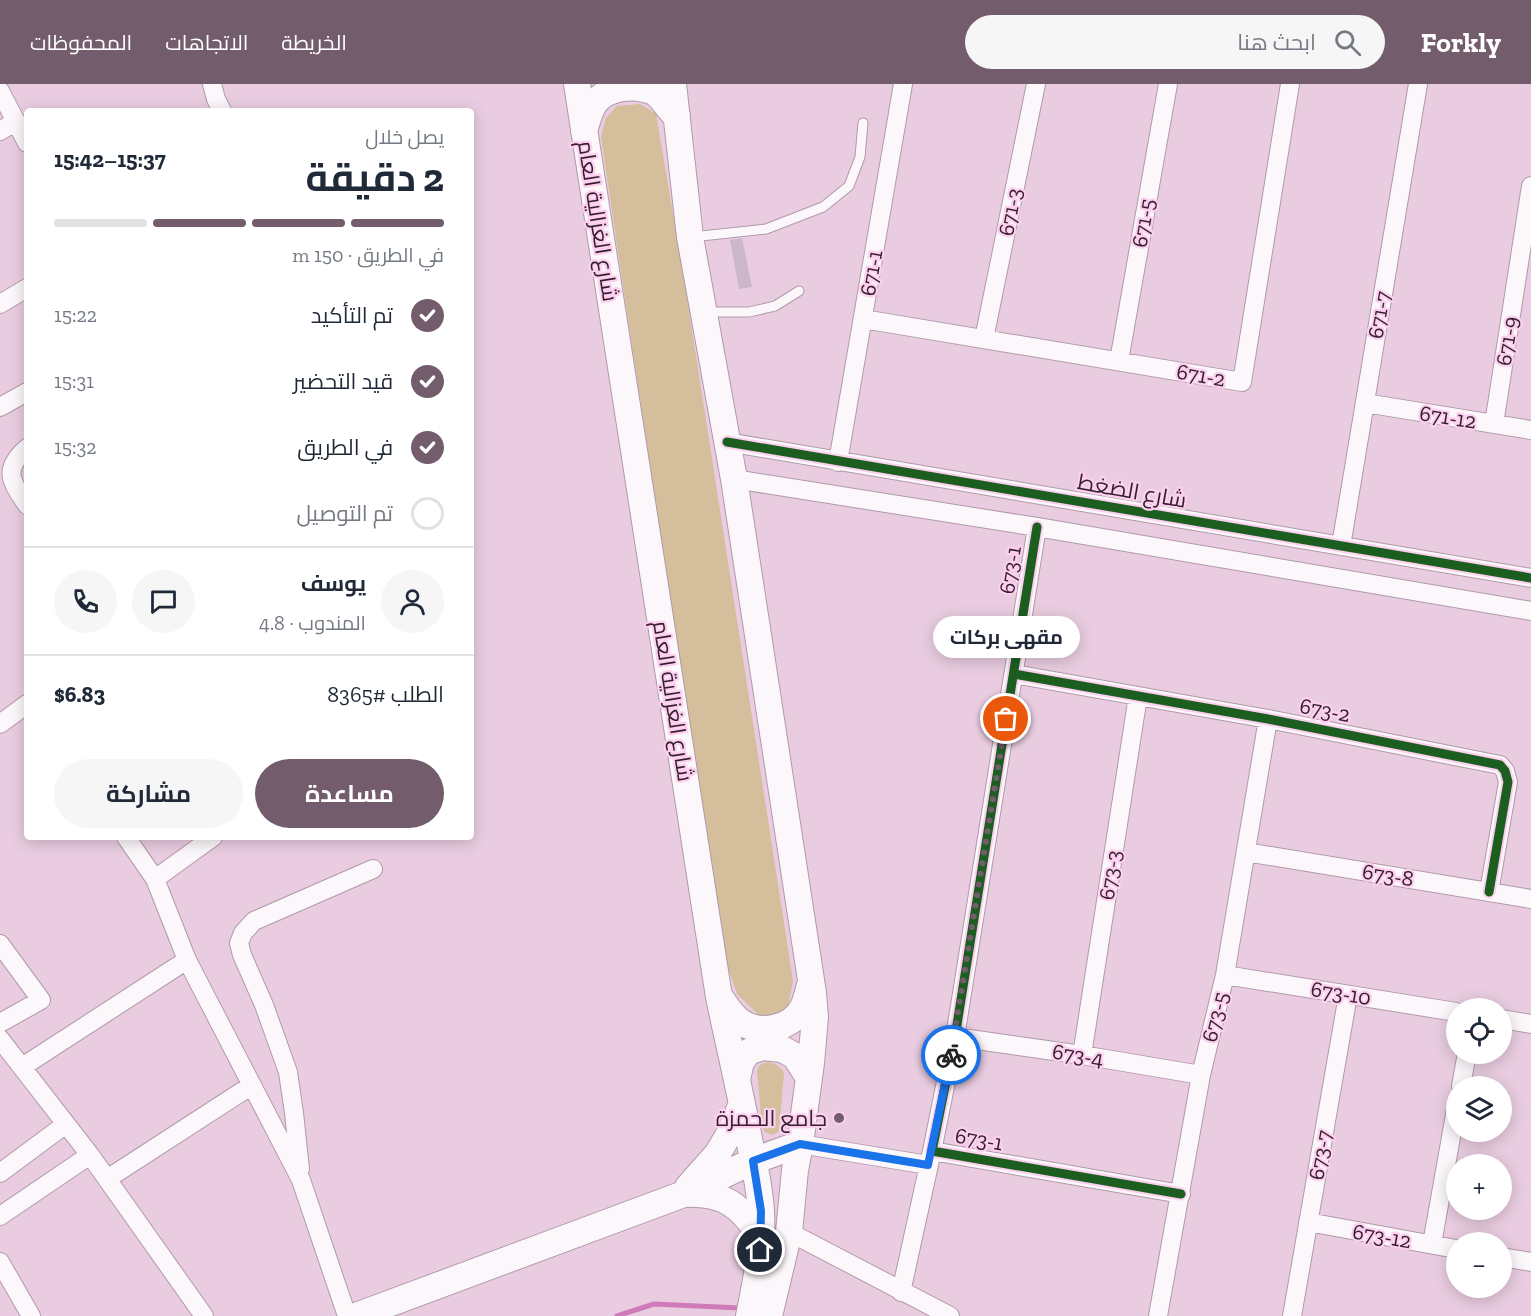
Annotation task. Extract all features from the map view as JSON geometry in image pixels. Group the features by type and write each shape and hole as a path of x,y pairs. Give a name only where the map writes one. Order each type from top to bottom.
{"main road":[{"name":"شارع الغزالية العام","path":"577,84 719,997 740,1091 761,1211 759,1263 749,1316"},
{"path":"673,84 690,237 734,479 815,1017 789,1232 770,1316"},
{"path":"584,132 593,106 600,97 612,89 630,86 643,88 655,93 677,116"},
{"path":"719,997 740,1021 753,1028 766,1029 784,1026 803,1008 811,980"},
{"path":"681,1195 718,1153 732,1129 740,1091 741,1062 748,1052 763,1047 782,1049 795,1056 809,1078"},
{"path":"356,1316 681,1195 753,1161 800,1144"},
{"path":"681,1195 700,1194 720,1198 737,1207 751,1220 761,1237"}],"street":[{"path":"212,84 220,108"},
{"name":"671-1","path":"838,462 903,84"},
{"name":"671-3","path":"984,339 1036,84"},
{"name":"671-5","path":"1119,362 1168,84"},
{"name":"671-2","path":"863,319 1242,382 1290,84"},
{"name":"671-7","path":"1341,546 1418,84"},
{"path":"0,91 24,138"},
{"path":"0,131 15,121"},
{"name":"671-9","path":"1494,424 1531,186"},
{"path":"1,301 24,290"},
{"path":"0,407 24,394"},
{"name":"671-12","path":"1365,403 1531,430"},
{"name":"شارع الضغط","path":"727,442 1531,578"},
{"path":"24,451 12,465 11,474 14,485 24,500"},
{"path":"734,479 1037,527 1531,611"},
{"path":"1160,548 1166,516"},
{"name":"673-1","path":"1037,527 955,1037 930,1158 1180,1194"},
{"name":"673-2","path":"1014,674 1268,719 1500,765 1505,771 1508,782 1489,892"},
{"name":"673-3","path":"1082,1055 1138,696"},
{"path":"0,724 24,706"},
{"name":"673-5","path":"1160,1316 1201,1075 1225,975 1268,719"},
{"path":"128,840 155,879 188,960 301,1180 347,1316"},
{"path":"155,879 209,840"},
{"name":"673-8","path":"1246,852 1531,899"},
{"path":"301,1180 288,1072 239,943 243,933 254,921 373,869"},
{"path":"0,944 41,1000 0,1023"},
{"path":"22,1066 188,960"},
{"name":"673-10","path":"1225,975 1446,1010"},
{"name":"673-7","path":"1292,1316 1348,994"},
{"path":"1512,1021 1531,1024"},
{"name":"673-4","path":"955,1037 1201,1075"},
{"path":"0,1039 90,1155 204,1316"},
{"path":"107,1179 252,1085"},
{"path":"0,1173 66,1124"},
{"path":"1432,1244 1450,1142"},
{"path":"800,1144 930,1158 901,1292"},
{"path":"0,1216 90,1155"},
{"name":"673-12","path":"1308,1222 1446,1247"},
{"path":"789,1232 950,1316"},
{"path":"1512,1259 1531,1262"},
{"path":"0,1262 32,1316"}],"lane":[{"path":"690,237 766,229 823,207 849,186 860,157 863,123"},
{"path":"704,312 749,312 775,306 799,291"}],"shaded area":[{"path":"640,104 656,114 683,272 793,981 788,1007 777,1017 760,1016 737,994 722,950 601,137 606,118 617,106"},
{"path":"767,1062 777,1065 784,1073 779,1131 773,1135 765,1132 762,1127 757,1071 760,1065"}],"building":[{"path":"742,238 752,287 739,289 730,240"}],"waterway":[{"path":"617,1316 654,1304 740,1308"}],"cycle path":[{"path":"727,442 1531,578"},
{"path":"1037,527 955,1037 932,1151 1181,1194"},
{"path":"1014,674 1268,719 1500,765 1505,771 1508,782 1489,892"}],"way so far":[{"path":"951,1055 1006,719"}],"place":[{"name":"مقهى بركات","path":"1006,719"},
{"name":"جامع الحمزة","path":"839,1118"}],"route":[{"path":"760,1250 761,1211 753,1161 800,1144 928,1165 951,1055"}]}
